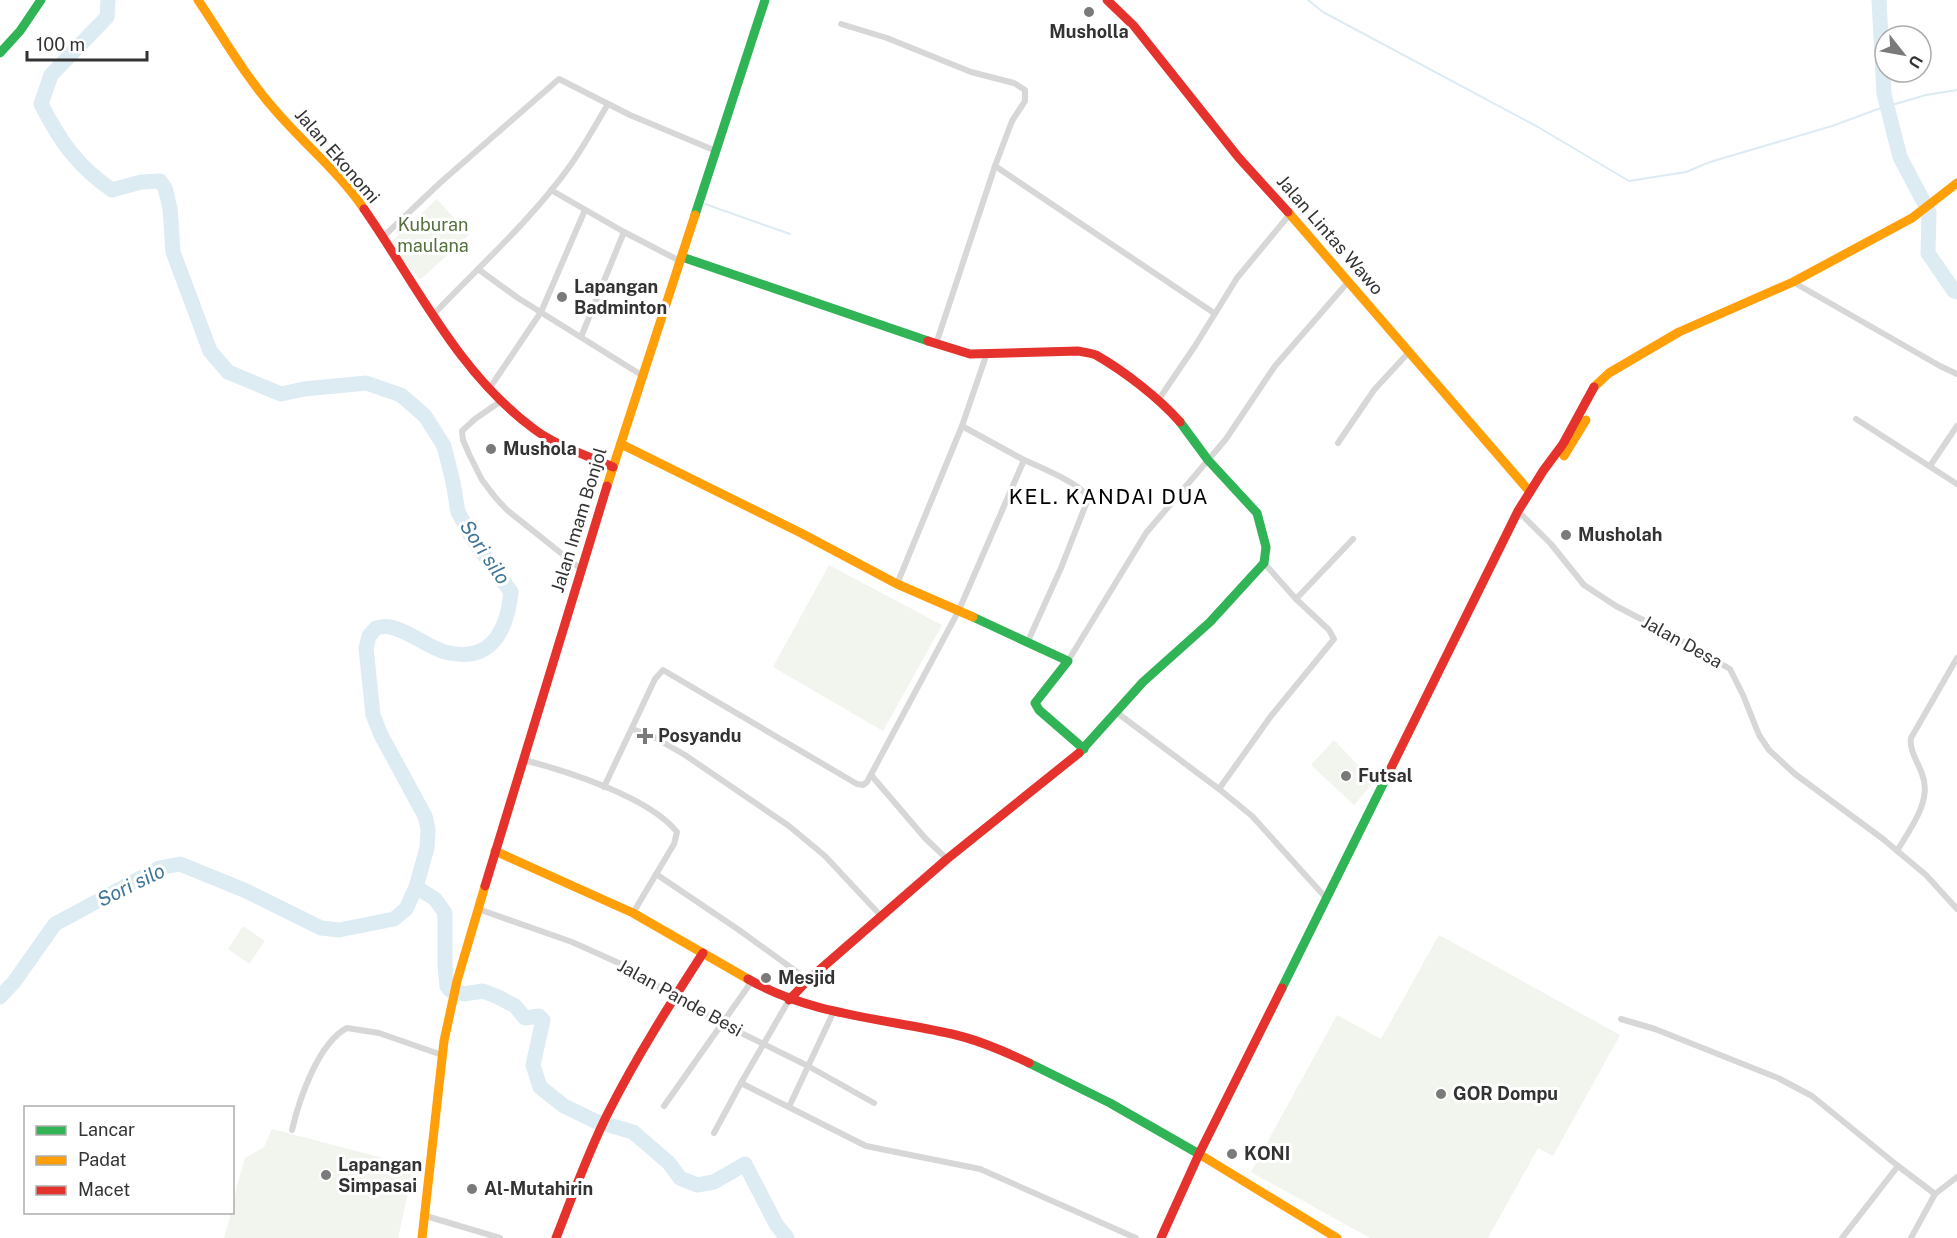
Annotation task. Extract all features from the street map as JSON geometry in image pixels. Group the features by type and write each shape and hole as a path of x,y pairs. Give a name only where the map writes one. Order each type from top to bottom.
{"main road":[{"path":"0,52 20,31 41,0"},
{"name":"Jalan Ekonomi","path":"198,0 243,68 273,108 346,185 384,236 432,316 489,389 536,430 613,467"},
{"name":"Jalan Imam Bonjol","path":"422,1238 432,1165 442,1055 460,969 524,760 542,693 613,467 765,0"},
{"name":"Jalan Lintas Wawo","path":"1107,0 1134,26 1239,158 1410,351 1530,492"},
{"path":"1161,1238 1199,1154 1518,511 1536,484 1548,476 1570,447 1605,381 1692,325 1707,321 1792,282 1911,218 1957,183"},
{"path":"681,259 842,310 970,354 1078,351 1094,354 1159,399 1182,424 1208,460 1257,513 1266,547 1264,563 1210,622 1150,676 1084,749 947,858 808,980 789,1000"},
{"path":"621,444 801,533 897,584 1028,641 1068,661 1035,703 1039,710 1084,749"},
{"path":"495,851 633,913 789,1000 833,1013 954,1034 988,1045 1059,1076 1132,1114 1337,1238"},
{"path":"556,1238 606,1117 641,1053 703,953"}],"street":[{"path":"841,24 898,42 965,70 1014,83 1023,88 1026,94 1025,101 1012,121 995,166 936,344"},
{"path":"384,236 441,182 559,79 608,104 717,152"},
{"path":"432,316 551,190 572,162 608,104"},
{"path":"995,166 1214,313"},
{"path":"551,190 624,232 681,259"},
{"path":"489,389 540,312 585,210"},
{"path":"1159,399 1237,278 1290,214"},
{"path":"581,337 624,232"},
{"path":"478,269 540,312 643,376"},
{"path":"1068,661 1146,533 1232,432 1275,366 1348,282"},
{"path":"1792,282 1957,374"},
{"path":"1338,443 1374,390 1410,351"},
{"path":"897,584 962,426 987,353"},
{"path":"501,401 464,429 462,437 466,447 482,480 507,510 581,569"},
{"path":"1856,419 1957,484"},
{"path":"962,426 1024,460 1050,471 1085,492 1088,499 1061,568 1028,641"},
{"path":"1930,466 1957,426"},
{"path":"604,787 655,679 664,670 859,785 865,784 959,610 1024,460"},
{"name":"Jalan Desa","path":"1518,511 1551,544 1584,585 1616,606 1730,669 1743,694 1759,735 1769,750 1795,774 1926,875 1957,909"},
{"path":"1296,598 1353,539"},
{"path":"1219,789 1270,716 1334,639 1334,635 1264,563"},
{"path":"1897,851 1926,792 1926,784 1911,747 1911,738 1957,658"},
{"path":"1116,712 1252,816 1327,899"},
{"path":"632,729 652,736 685,755 808,840 881,916"},
{"path":"524,760 604,787 653,812 669,822 677,832 674,844 633,913"},
{"path":"871,775 925,838 947,858"},
{"path":"656,874 808,980"},
{"name":"Jalan Pande Besi","path":"478,909 572,942 605,957 721,1023 808,1066 874,1103"},
{"path":"663,1106 752,980"},
{"path":"714,1132 789,1000"},
{"path":"789,1107 833,1013"},
{"path":"1621,1019 1655,1029 1778,1078 1812,1096 1898,1167 1935,1194"},
{"path":"292,1130 302,1094 319,1060 336,1036 347,1028 379,1033 442,1055"},
{"path":"741,1083 866,1146 980,1168 1136,1238"},
{"path":"1842,1238 1898,1167"},
{"path":"1911,1238 1935,1194 1957,1178"},
{"path":"426,1216 500,1238"}],"green space":[{"name":"Kuburan maulana","path":"437,199 469,235 420,280 389,244"},
{"path":"829,565 942,625 883,731 773,667"},
{"path":"1334,740 1374,782 1354,805 1311,765"},
{"path":"243,926 265,941 249,964 228,949"},
{"name":"GOR Dompu","path":"1439,935 1620,1035 1553,1156 1538,1148 1488,1238 1370,1238 1251,1172 1337,1015 1381,1039"},
{"name":"Lapangan Simpasai","path":"272,1129 414,1166 398,1238 224,1238 231,1214 234,1214 237,1185 245,1158 264,1147"}],"waterway":[{"name":"Sori silo","path":"0,997 14,982 55,924 159,868 180,864 244,890 321,928 339,930 394,919 406,909 416,887 427,848 428,829 425,816 381,735 373,715 366,648 369,636 376,628 388,627 404,631 445,652 474,653 485,649 494,641 505,620 511,592 472,538 458,512 444,446 425,416 401,395 366,383 304,389 281,394 228,372 210,351 173,252 170,208 165,188 160,181 141,182 112,190 79,162 55,130 41,104 51,75 107,17 108,0"},
{"path":"1308,0 1323,12 1538,127 1629,181 1686,172 1710,162 1832,126 1878,109 1926,95 1957,90"},
{"path":"1879,0 1884,94 1900,157 1929,212 1928,253 1954,291 1957,292"},
{"path":"705,204 790,234"},
{"path":"416,887 435,899 445,913 445,966 447,986 450,990 464,994 483,991 515,1006 525,1018 539,1016 543,1020 533,1065 540,1087 564,1106 595,1121 633,1132 669,1163 680,1178 697,1185 714,1182 745,1164 776,1224 787,1238"}],"traffic: fast":[{"path":"0,53 20,31 41,0"},
{"path":"695,215 765,0"},
{"path":"682,257 928,341"},
{"path":"1079,753 1143,682 1210,622 1264,563 1266,547 1257,513 1208,460 1180,422"},
{"path":"973,617 1068,661 1035,703 1039,710 1084,749"},
{"path":"1282,988 1388,774"},
{"path":"1029,1063 1110,1103 1199,1154"}],"traffic: slow":[{"path":"198,0 264,97 344,183 364,209"},
{"path":"1594,387 1609,373 1679,332 1793,282 1912,218 1957,183"},
{"path":"1288,212 1530,492"},
{"path":"607,486 695,215"},
{"path":"1564,456 1586,420"},
{"path":"621,444 801,533 897,584 973,617"},
{"path":"495,851 633,913 748,979"},
{"path":"422,1238 444,1041 457,981 485,886"},
{"path":"1199,1154 1337,1238"}],"traffic: jam":[{"path":"1107,0 1134,26 1239,158 1288,212"},
{"path":"364,209 440,326 483,382 507,407 543,435 613,467"},
{"path":"928,341 970,354 1078,351 1094,354 1141,386 1180,422"},
{"path":"1388,774 1518,511 1563,444 1594,387"},
{"path":"485,886 607,486"},
{"path":"789,1000 808,980 947,859 1079,753"},
{"path":"556,1238 601,1126 642,1050 703,953"},
{"path":"748,979 797,1001 847,1014 962,1036 1029,1063"},
{"path":"1161,1238 1199,1154 1282,988"}],"place":[{"name":"Musholla","path":"1089,12"},
{"name":"Lapangan Badminton","path":"562,297"},
{"name":"Mushola","path":"491,449"},
{"name":"Musholah","path":"1566,535"},
{"name":"Posyandu","path":"645,736"},
{"name":"Futsal","path":"1346,776"},
{"name":"Mesjid","path":"766,978"},
{"name":"GOR Dompu","path":"1441,1094"},
{"name":"KONI","path":"1232,1154"},
{"name":"Lapangan Simpasai","path":"326,1175"},
{"name":"Al-Mutahirin","path":"472,1189"}],"district":[{"name":"KEL. KANDAI DUA","path":"1109,497"}]}
